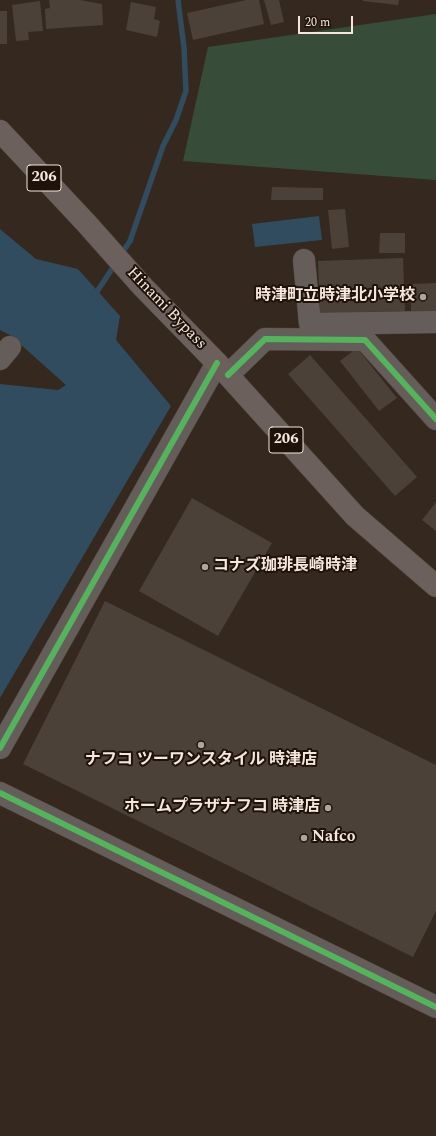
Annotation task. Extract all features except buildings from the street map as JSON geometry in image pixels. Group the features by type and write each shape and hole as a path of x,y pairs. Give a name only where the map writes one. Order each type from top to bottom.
{"highway":[{"name":"Hinami Bypass","path":"0,131 87,224 142,286 222,369 355,516 436,586"}],"street":[{"path":"304,260 310,324 436,322"},
{"path":"0,748 222,369 265,340 365,340 434,414"},
{"path":"0,794 436,1007"}],"green space":[{"path":"436,14 436,180 183,161 208,47"}],"water":[{"path":"319,216 322,240 255,247 252,224"},
{"path":"0,229 36,259 78,269 120,316 116,340 171,406 0,698 0,384 58,390 66,385 10,335 0,330"}],"waterway":[{"path":"120,256 130,241 163,146 176,120 186,91 184,48 178,0"},
{"path":"94,296 116,263"}],"cycle path":[{"path":"228,375 265,339 365,340 436,419"},
{"path":"0,748 217,363"},
{"path":"0,793 436,1007"}],"place":[{"name":"時津町立時津北小学校","path":"423,297"},
{"name":"コナズ珈琲長崎時津","path":"205,567"},
{"name":"ナフコ ツーワンスタイル 時津店","path":"201,745"},
{"name":"ホームプラザナフコ 時津店","path":"328,808"},
{"name":"Nafco","path":"304,838"}]}
